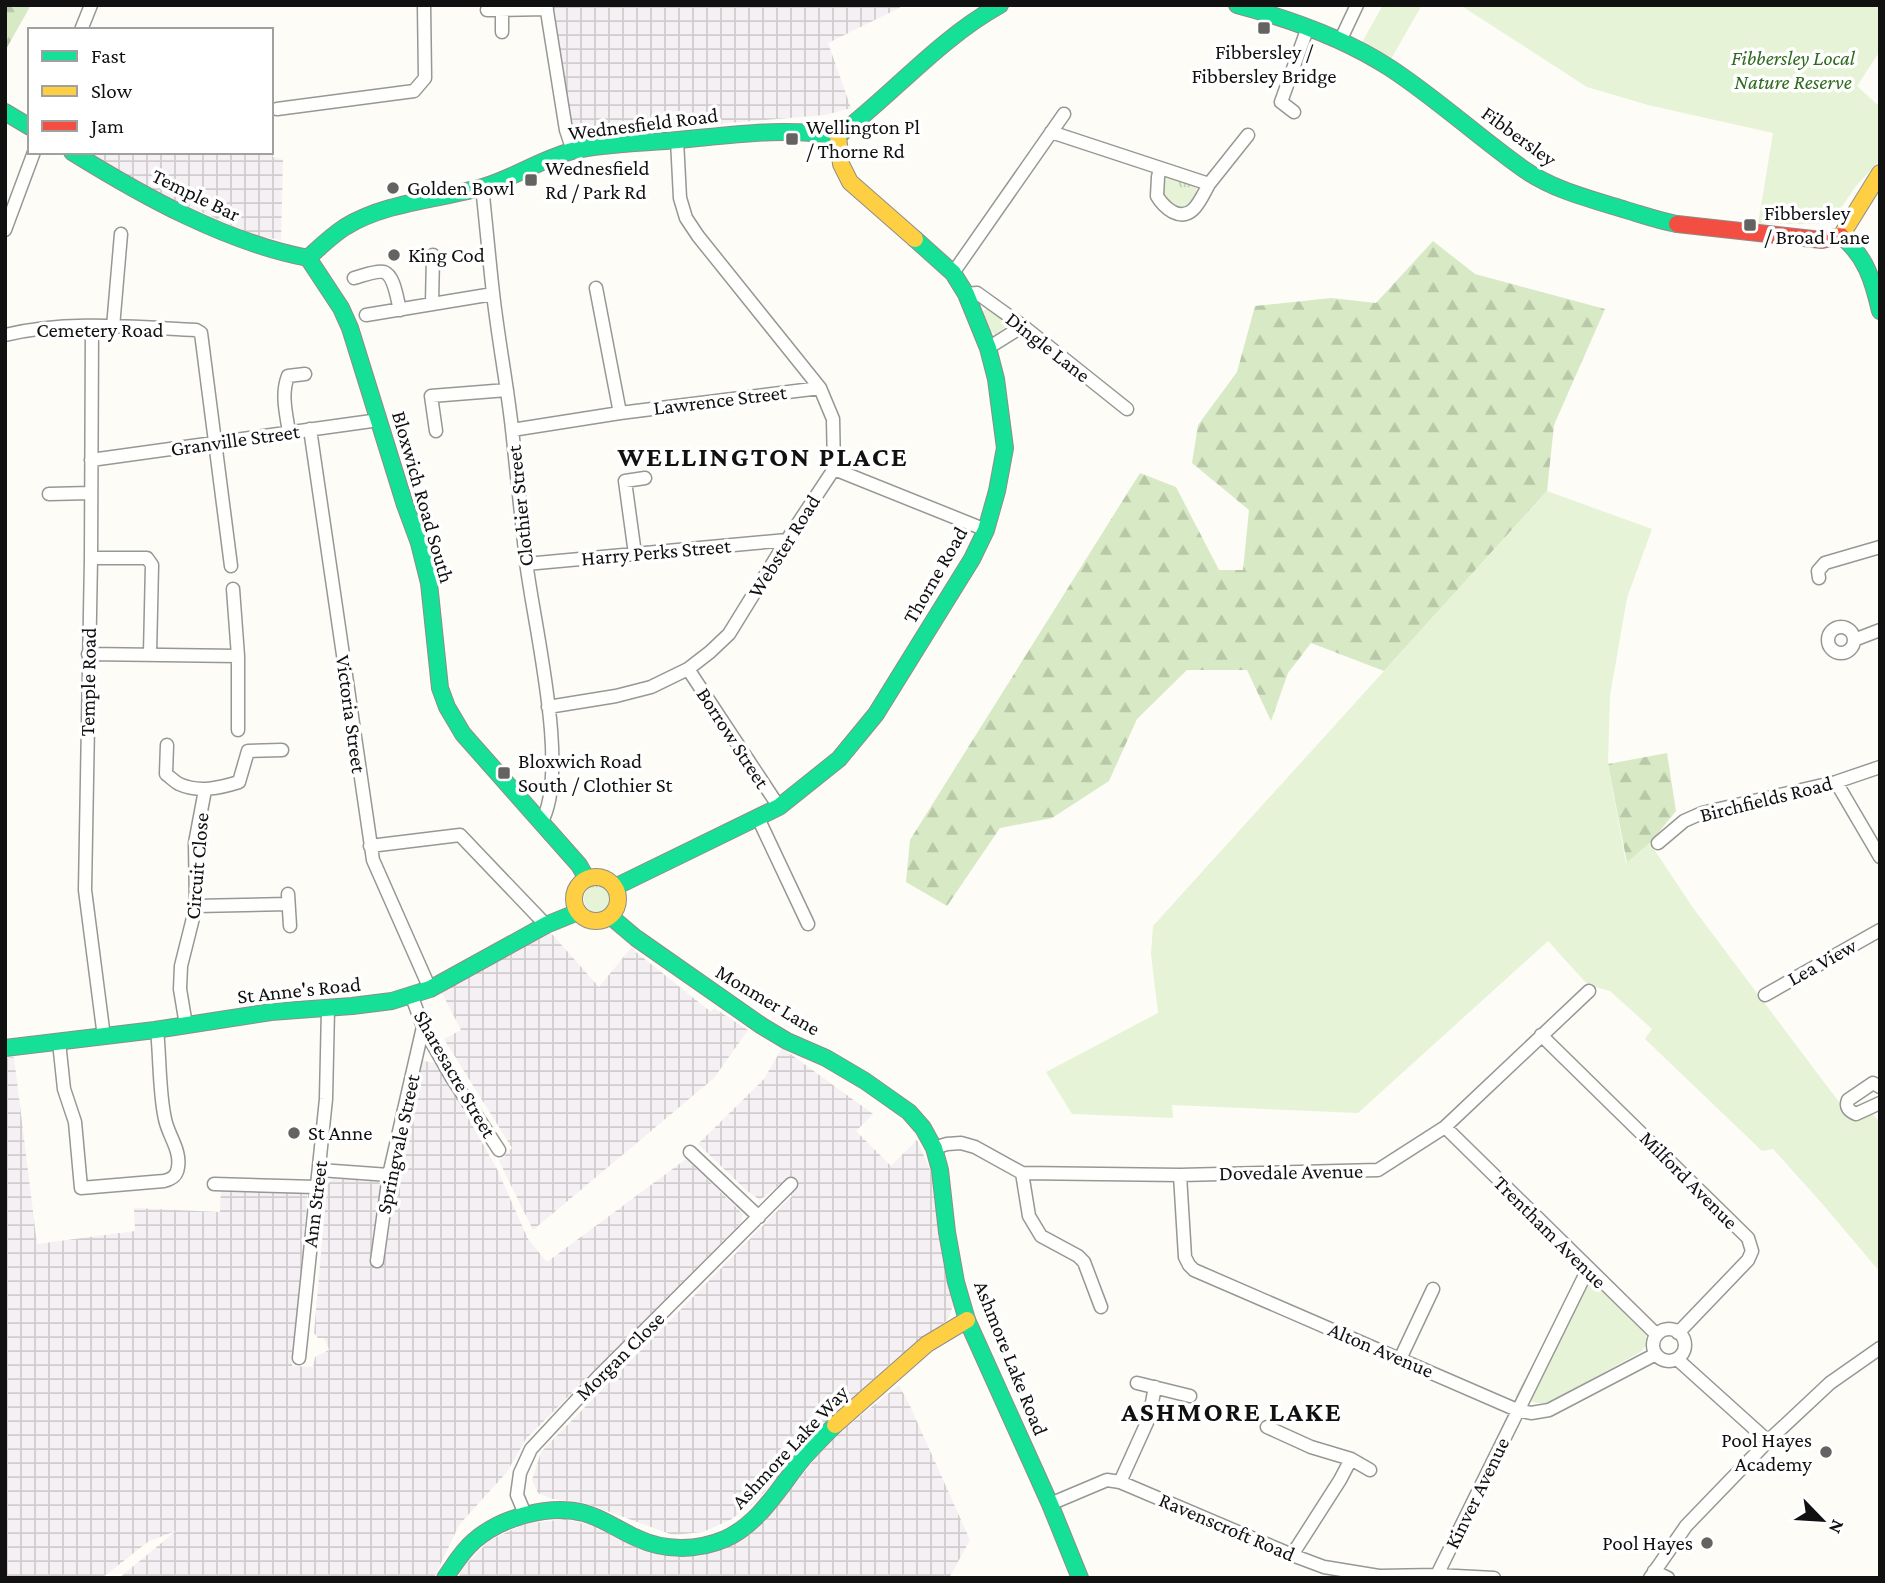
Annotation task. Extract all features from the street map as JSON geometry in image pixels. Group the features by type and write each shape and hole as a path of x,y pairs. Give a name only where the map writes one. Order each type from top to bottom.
{"street":[{"path":"82,28 91,5"},
{"path":"277,109 414,91 425,78 425,5"},
{"path":"838,136 876,106 948,40 1000,5"},
{"name":"Fibbersley","path":"1237,5 1308,27 1389,67 1523,169 1574,194 1674,224 1822,240 1841,236"},
{"path":"1341,41 1357,5"},
{"path":"487,10 546,7 566,130 573,151"},
{"path":"502,10 502,32"},
{"path":"1294,112 1281,102 1308,27"},
{"path":"5,112 28,126"},
{"path":"953,274 1064,114"},
{"name":"Wednesfield Road","path":"308,258 319,245 342,228 362,218 400,206 482,187 573,151 638,142 762,131 838,136"},
{"path":"1051,132 1209,184"},
{"path":"1160,168 1157,196 1164,206 1186,215 1193,210 1233,143 1248,135"},
{"name":"Thorne Road","path":"615,887 779,807 839,759 876,714 972,559 986,530 1005,448 996,379 988,348 966,294 953,274 850,182 841,164 838,136"},
{"path":"677,140 680,198 686,218 820,388 833,419 834,469 986,530"},
{"path":"5,230 33,154"},
{"name":"Temple Bar","path":"75,154 148,196 242,241 308,258"},
{"path":"1880,173 1841,236 1853,244 1867,262 1880,311"},
{"name":"Clothier Street","path":"482,187 526,564 548,707 552,755 550,792 548,808 541,823"},
{"path":"113,327 121,234"},
{"path":"432,304 433,255"},
{"name":"Bloxwich Road South","path":"308,258 346,319 419,543 429,583 440,688 445,705 463,734 579,865 587,879"},
{"path":"355,278 380,272 387,274 400,310"},
{"path":"596,288 620,413"},
{"name":"Dingle Lane","path":"966,294 977,293 1127,409"},
{"path":"366,316 493,294"},
{"name":"Cemetery Road","path":"5,335 48,328 92,326 196,330 201,333 215,442"},
{"name":"Temple Road","path":"92,326 85,890 104,1037"},
{"path":"988,348 1023,326"},
{"path":"289,432 284,403 286,382 288,376 304,374"},
{"name":"Lawrence Street","path":"512,430 620,413 820,388"},
{"path":"436,431 431,396 507,390"},
{"name":"Granville Street","path":"91,460 379,420"},
{"name":"Victoria Street","path":"310,429 370,846 373,860 430,989"},
{"path":"215,442 231,566"},
{"path":"622,466 635,554"},
{"name":"Webster Road","path":"548,707 616,696 651,687 688,668 729,634 834,469"},
{"path":"625,481 645,478"},
{"path":"49,494 90,493"},
{"name":"Harry Perks Street","path":"526,564 787,540"},
{"path":"1819,578 1818,571 1825,563 1880,548"},
{"path":"91,558 150,560 150,654"},
{"path":"233,589 238,656 238,730"},
{"path":"1854,640 1880,630"},
{"path":"89,654 238,656"},
{"name":"Borrow Street","path":"688,668 779,807"},
{"path":"167,745 166,774 178,784 205,790 239,782 248,751 282,750"},
{"name":"Birchfields Road","path":"1658,843 1684,821 1702,813 1836,782 1880,767"},
{"path":"1836,782 1880,857"},
{"name":"Circuit Close","path":"186,1025 180,989 181,966 196,906 195,843 205,790"},
{"path":"758,818 808,924"},
{"path":"370,846 460,835 546,925"},
{"path":"602,878 615,887 618,900 615,911 600,921 582,916 575,905 575,895 581,883 587,879 602,878"},
{"path":"196,906 288,899 290,926"},
{"name":"St Anne's Road","path":"5,1048 157,1030 272,1012 328,1009 412,997 546,925 578,912"},
{"name":"Monmer Lane","path":"610,916 636,938 762,1026 787,1041 826,1058 909,1112"},
{"name":"Lea View","path":"1765,995 1880,930"},
{"name":"Dovedale Avenue","path":"934,1148 961,1143 975,1147 1022,1173 1180,1175 1378,1170 1445,1127 1589,991"},
{"name":"Sharesacre Street","path":"412,997 423,1027 452,1078 499,1150"},
{"name":"Ann Street","path":"299,1358 326,1099 328,1009"},
{"name":"Springvale Street","path":"377,1261 389,1175 423,1027"},
{"path":"59,1042 64,1089 75,1122 82,1188 164,1181 176,1175 179,1162 165,1119 157,1030"},
{"name":"Milford Avenue","path":"1541,1035 1748,1238 1752,1251 1748,1260 1678,1332"},
{"path":"1880,1087 1873,1083 1847,1100 1846,1104 1847,1108 1856,1114 1880,1102"},
{"name":"Ashmore Lake Road","path":"909,1112 923,1128 934,1148 940,1170 956,1282 967,1320 1050,1504 1080,1578"},
{"name":"Trentham Avenue","path":"1445,1127 1657,1335"},
{"path":"690,1152 760,1217"},
{"path":"320,1170 389,1175"},
{"path":"1022,1173 1029,1216 1041,1236 1084,1262 1101,1307"},
{"name":"Alton Avenue","path":"1180,1175 1185,1256 1194,1270 1517,1410 1531,1413 1549,1410 1656,1354"},
{"path":"214,1184 316,1187"},
{"name":"Morgan Close","path":"525,1514 517,1495 520,1473 531,1449 597,1378 792,1184"},
{"name":"Kinver Avenue","path":"1437,1575 1589,1270"},
{"path":"1400,1359 1433,1289"},
{"name":"Ashmore Lake Way","path":"445,1578 458,1558 475,1540 525,1514 555,1511 584,1513 638,1539 660,1546 691,1548 727,1538 761,1511 806,1455 833,1427 927,1345 967,1320"},
{"path":"1665,1330 1678,1332 1684,1341 1684,1349 1677,1359 1661,1359 1656,1354 1653,1342 1657,1335 1665,1330"},
{"path":"1668,1578 1652,1574 1686,1526 1768,1441 1830,1383 1880,1348"},
{"path":"1677,1359 1768,1441"},
{"path":"1137,1383 1190,1396"},
{"path":"1050,1504 1107,1480 1120,1482 1149,1418 1155,1387"},
{"path":"1267,1427 1311,1447 1351,1459 1370,1470"},
{"path":"1292,1555 1351,1459"},
{"name":"Ravenscroft Road","path":"1120,1482 1324,1567 1379,1577 1437,1575 1494,1578"}],"shaded area":[{"path":"552,5 901,7 828,43 851,108 825,115 573,136"},
{"path":"89,154 273,154 273,157 283,160 281,240 253,235 152,190"},
{"path":"551,933 599,987 631,948 711,1012 714,1008 748,1030 714,1078 533,1230 499,1161 512,1148 444,1039 461,1030 441,991"},
{"path":"782,1048 873,1114 856,1131 891,1166 917,1140 932,1174 938,1225 953,1305 948,1320 881,1372 802,1446 754,1503 730,1520 703,1532 673,1535 585,1503 552,1499 538,1493 532,1480 541,1452 792,1196 778,1186 760,1200 698,1144 764,1079"},
{"path":"14,1057 37,1244 135,1231 134,1208 220,1212 221,1188 308,1191 292,1366 313,1367 315,1357 329,1350 324,1338 318,1338 314,1333 327,1185 333,1178 382,1184 371,1262 384,1264 398,1170 420,1060 438,1064 497,1169 528,1239 547,1262 686,1159 743,1214 741,1223 526,1439 507,1472 459,1525 434,1578 119,1578 176,1531 149,1541 102,1578 8,1578 5,1575 5,1058"},
{"path":"899,1385 970,1540 949,1578 458,1578 463,1567 490,1540 525,1524 565,1519 602,1528 641,1547 698,1557 739,1541 765,1521 830,1440"}],"green space":[{"path":"5,5 31,5 5,51"},
{"path":"1383,5 1422,5 1391,59 1361,44"},
{"name":"Fibbersley Local Nature Reserve","path":"1460,5 1880,5 1880,51 1857,86 1880,107 1880,160 1856,186 1837,214 1818,224 1758,224 1773,133 1648,105 1587,87"},
{"path":"1166,177 1196,186 1196,196 1192,204 1186,208 1178,206 1163,196 1161,185"},
{"path":"1433,241 1475,274 1605,309 1554,425 1547,491 1384,671 1311,643 1288,673 1271,721 1247,670 1187,670 1137,719 1109,781 1052,818 1000,828 947,906 906,882 910,840 1140,473 1176,487 1219,570 1243,570 1249,510 1192,463 1198,425 1237,372 1255,306 1331,298 1376,303"},
{"path":"987,308 1008,325 995,335 982,312"},
{"path":"1547,491 1652,529 1627,598 1610,696 1608,764 1626,863 1650,843 1693,908 1854,1122 1869,1111 1880,1122 1880,1272 1773,1149 1762,1151 1645,1039 1652,1029 1610,991 1588,985 1548,941 1358,1113 1172,1105 1173,1118 1072,1114 1046,1072 1158,1013 1151,954 1153,926"},
{"path":"1667,753 1676,811 1650,843 1627,863 1608,764"},
{"path":"598,885 608,889 612,899 608,909 598,913 588,909 584,899 588,889"},
{"path":"1582,1272 1646,1335 1646,1345 1642,1351 1549,1403 1515,1397"}],"traffic: fast":[{"path":"838,136 936,50 1000,5"},
{"path":"1237,5 1316,30 1372,57 1424,92 1522,168 1546,182 1585,198 1677,224"},
{"path":"5,112 28,126"},
{"path":"308,258 345,227 377,212 483,187 549,159 584,148 758,133 798,132 838,136"},
{"path":"75,154 186,216 246,241 308,258"},
{"path":"1841,236 1857,252 1867,270 1880,311"},
{"path":"615,887 779,807 839,759 876,714 972,559 986,530 1005,448 996,379 988,348 966,294 953,273 915,239"},
{"path":"308,258 341,308 350,328 419,543 429,583 440,688 447,707 463,734 579,865 587,879"},
{"path":"5,1048 155,1030 271,1012 392,1001 430,989 546,925 578,912"},
{"path":"610,916 636,938 762,1026 865,1081 909,1112 923,1128 934,1148 940,1170 947,1232 956,1282 967,1320 1050,1504 1080,1578"},
{"path":"445,1578 458,1558 485,1533 512,1519 541,1512 556,1510 584,1513 647,1542 669,1547 703,1546 725,1539 738,1532 760,1513 805,1456 835,1425"}],"traffic: slow":[{"path":"838,136 841,164 850,182 915,239"},
{"path":"1841,236 1880,173"},
{"path":"596,877 611,884 618,899 611,914 596,921 581,914 574,899 581,884 596,877"},
{"path":"835,1425 927,1344 967,1320"}],"traffic: jam":[{"path":"1677,224 1822,240 1841,236"}],"place":[{"name":"Fibbersley / Fibbersley Bridge","path":"1264,28"},
{"name":"Wellington Pl / Thorne Rd","path":"792,139"},
{"name":"Wednesfield Rd / Park Rd","path":"531,180"},
{"name":"Golden Bowl","path":"393,188"},
{"name":"Fibbersley / Broad Lane","path":"1750,225"},
{"name":"King Cod","path":"394,255"},
{"name":"Bloxwich Road South / Clothier St","path":"504,773"},
{"name":"St Anne","path":"294,1133"},
{"name":"Pool Hayes Academy","path":"1826,1452"},
{"name":"Pool Hayes","path":"1707,1543"}],"district":[{"name":"WELLINGTON PLACE","path":"763,456"},
{"name":"ASHMORE LAKE","path":"1232,1411"}]}
